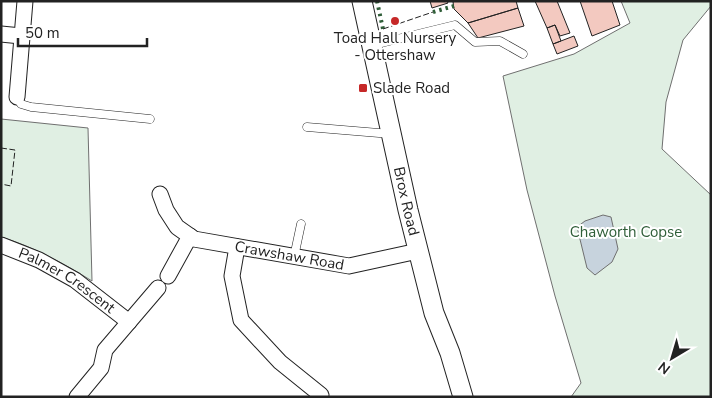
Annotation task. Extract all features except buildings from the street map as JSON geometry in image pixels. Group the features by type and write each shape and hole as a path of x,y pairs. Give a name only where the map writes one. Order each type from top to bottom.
{"street":[{"path":"17,97 24,1"},
{"name":"Brox Road","path":"362,1 418,251 434,313 450,353 463,397"},
{"path":"1,34 21,36"},
{"name":"Crawshaw Road","path":"160,194 166,210 177,227 194,239 349,266 418,251"},
{"path":"77,397 101,368 105,350 163,282 190,236"},
{"name":"Palmer Crescent","path":"1,245 39,260 75,280 129,322"},
{"path":"237,247 232,276 241,320 280,362 320,395"}],"lane":[{"path":"371,45 455,25 475,42 500,41 523,54"},
{"path":"17,97 21,104 31,107 150,119"},
{"path":"307,126 391,134"},
{"path":"294,257 301,224"}],"green space":[{"name":"Chaworth Copse","path":"621,1 711,1 711,6 683,40 666,102 662,149 711,195 711,397 571,397 581,383 555,296 527,190 503,76 574,54 630,23"},
{"path":"1,119 88,128 92,281 48,256 1,237"}],"shaded area":[{"path":"603,215 611,217 618,249 612,262 595,275 587,268 577,227 585,221"}],"hedge":[{"path":"377,1 383,29"},
{"path":"433,12 454,6"}],"fence":[{"path":"383,29 433,12"},
{"path":"1,148 15,150 11,186 1,184"}],"place":[{"name":"Toad Hall Nursery - Ottershaw","path":"395,21"},
{"name":"Slade Road","path":"363,88"}]}
